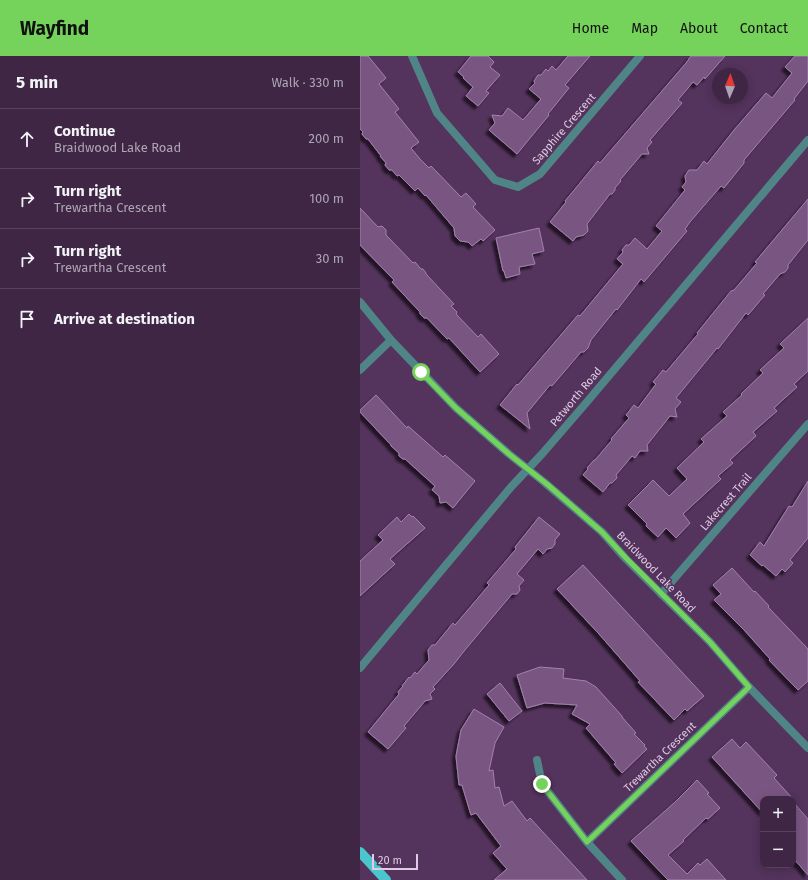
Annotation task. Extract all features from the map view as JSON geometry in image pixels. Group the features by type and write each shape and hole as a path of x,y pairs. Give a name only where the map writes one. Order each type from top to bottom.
{"main road":[{"path":"360,852 386,880"}],"street":[{"name":"Sapphire Crescent","path":"412,56 437,113 495,180 518,186 540,174 640,56"},
{"name":"Petworth Road","path":"360,668 511,487 586,403 808,140"},
{"name":"Braidwood Lake Road","path":"360,302 391,340 456,408 602,532 661,594 710,642 749,687 808,748"},
{"path":"360,370 391,340"},
{"name":"Lakecrest Trail","path":"661,594 808,424"},
{"name":"Trewartha Crescent","path":"587,842 749,687"},
{"path":"537,760 542,784 587,842 622,880"}],"building":[{"path":"360,56 368,56 386,78 379,84 399,109 395,112 419,142 411,148 429,168 431,166 461,197 466,193 476,204 473,207 495,230 483,241 481,239 472,246 468,242 460,241 455,236 454,228 426,195 425,196 418,188 415,191 399,175 397,176 392,170 389,170 381,156 368,139 366,139 362,134 363,132 360,129"},
{"path":"471,56 488,56 494,62 490,67 500,75 486,91 489,93 478,106 466,96 473,87 458,72"},
{"path":"568,56 590,56 565,85 569,88 517,154 489,130 495,123 492,115 502,116 508,108 523,120 541,99 529,89 535,83 534,81 538,75 541,75 546,69 548,71 552,66 556,70"},
{"path":"691,56 725,56 715,68 712,68 712,71 705,79 704,77 697,85 693,82 678,100 682,103 650,140 652,142 647,148 649,154 642,154 620,180 621,181 612,194 610,194 587,224 588,231 584,235 576,237 573,241 550,222 598,161 600,163"},
{"path":"795,56 808,56 808,81 794,99 795,100 744,160 744,163 724,188 721,186 690,222 685,229 687,231 644,282 641,279 591,340 588,348 584,352 581,352 552,386 550,385 527,413 530,429 500,405 578,315 580,316 623,264 617,259 623,252 622,250 626,245 629,245 635,238 647,249 662,231 656,226 685,190 682,187 686,182 685,176 689,170 697,170 704,161 707,164 766,93 772,98 792,73 785,67"},
{"path":"808,199 808,240 788,265 785,272 780,274 748,315 746,313 718,349 717,348 676,398 681,402 675,409 677,417 670,416 647,445 648,451 640,451 635,458 632,456 616,475 617,478 610,483 603,492 583,475 588,469 587,468 629,418 626,415 634,405 638,408 656,384 653,382 663,370 666,372"},
{"path":"360,208 378,227 382,226 386,230 386,235 413,263 415,262 421,269 423,269 454,304 451,306 457,312 456,314 478,337 481,334 499,354 480,372 449,338 447,339 427,318 424,318 420,314 420,312 392,282 394,280 360,245"},
{"path":"539,228 544,251 532,254 535,264 519,267 520,274 506,278 503,271 496,238"},
{"path":"808,318 808,371 794,384 797,387 774,408 777,411 753,432 756,436 730,460 733,463 718,476 721,479 683,514 690,523 676,538 666,528 658,537 646,526 647,524 628,505 653,480 669,496 687,479 677,468 704,442 701,439 727,416 723,412 763,373 760,370 784,348 780,344"},
{"path":"376,395 407,428 408,426 443,457 445,455 475,481 453,508 446,502 440,503 439,496 432,490 435,486 405,459 399,456 399,453 360,412 360,410"},
{"path":"808,481 808,538 790,560 793,563 785,572 782,569 776,576 750,555 760,542 764,546 789,506 792,507"},
{"path":"409,514 425,528 390,559 395,564 360,596 360,561 383,540 378,535 397,517 401,522"},
{"path":"539,517 560,534 555,540 555,544 552,548 547,549 543,554 538,549 517,574 524,580 519,586 520,590 517,594 512,594 433,687 435,689 430,694 432,699 425,701 404,726 406,728 388,749 368,732 399,694 398,692 409,677 410,678 415,672 417,674 429,660 428,650 432,645 435,645 453,623 455,625 489,585 487,583 516,549 515,547"},
{"path":"583,565 704,696 687,711 685,709 674,720 638,682 640,681 557,589"},
{"path":"732,568 808,649 808,681 798,690 769,660 770,659 745,631 714,600 721,594 713,585"},
{"path":"540,667 564,669 563,678 586,681 596,687 636,733 634,734 647,749 622,773 614,764 616,763 586,728 590,724 572,714 577,705 545,703 527,708 517,675"},
{"path":"500,683 522,711 509,721 487,694"},
{"path":"474,709 504,727 495,743 489,771 493,770 495,788 499,787 504,806 512,801 527,821 530,818 587,880 494,880 507,869 493,853 501,846 476,813 471,815 462,785 459,785 456,756 461,730"},
{"path":"732,739 740,748 746,742 777,775 774,778 790,796 760,796 760,810 712,757"},
{"path":"697,780 720,808 708,819 706,818 668,855 687,874 698,863 700,865 707,859 726,880 668,880 631,841 674,803"},
{"path":"796,805 808,819 808,875 796,861"}],"route":[{"path":"421,372 456,408 602,532 710,642 749,687 587,842 542,784"}]}
